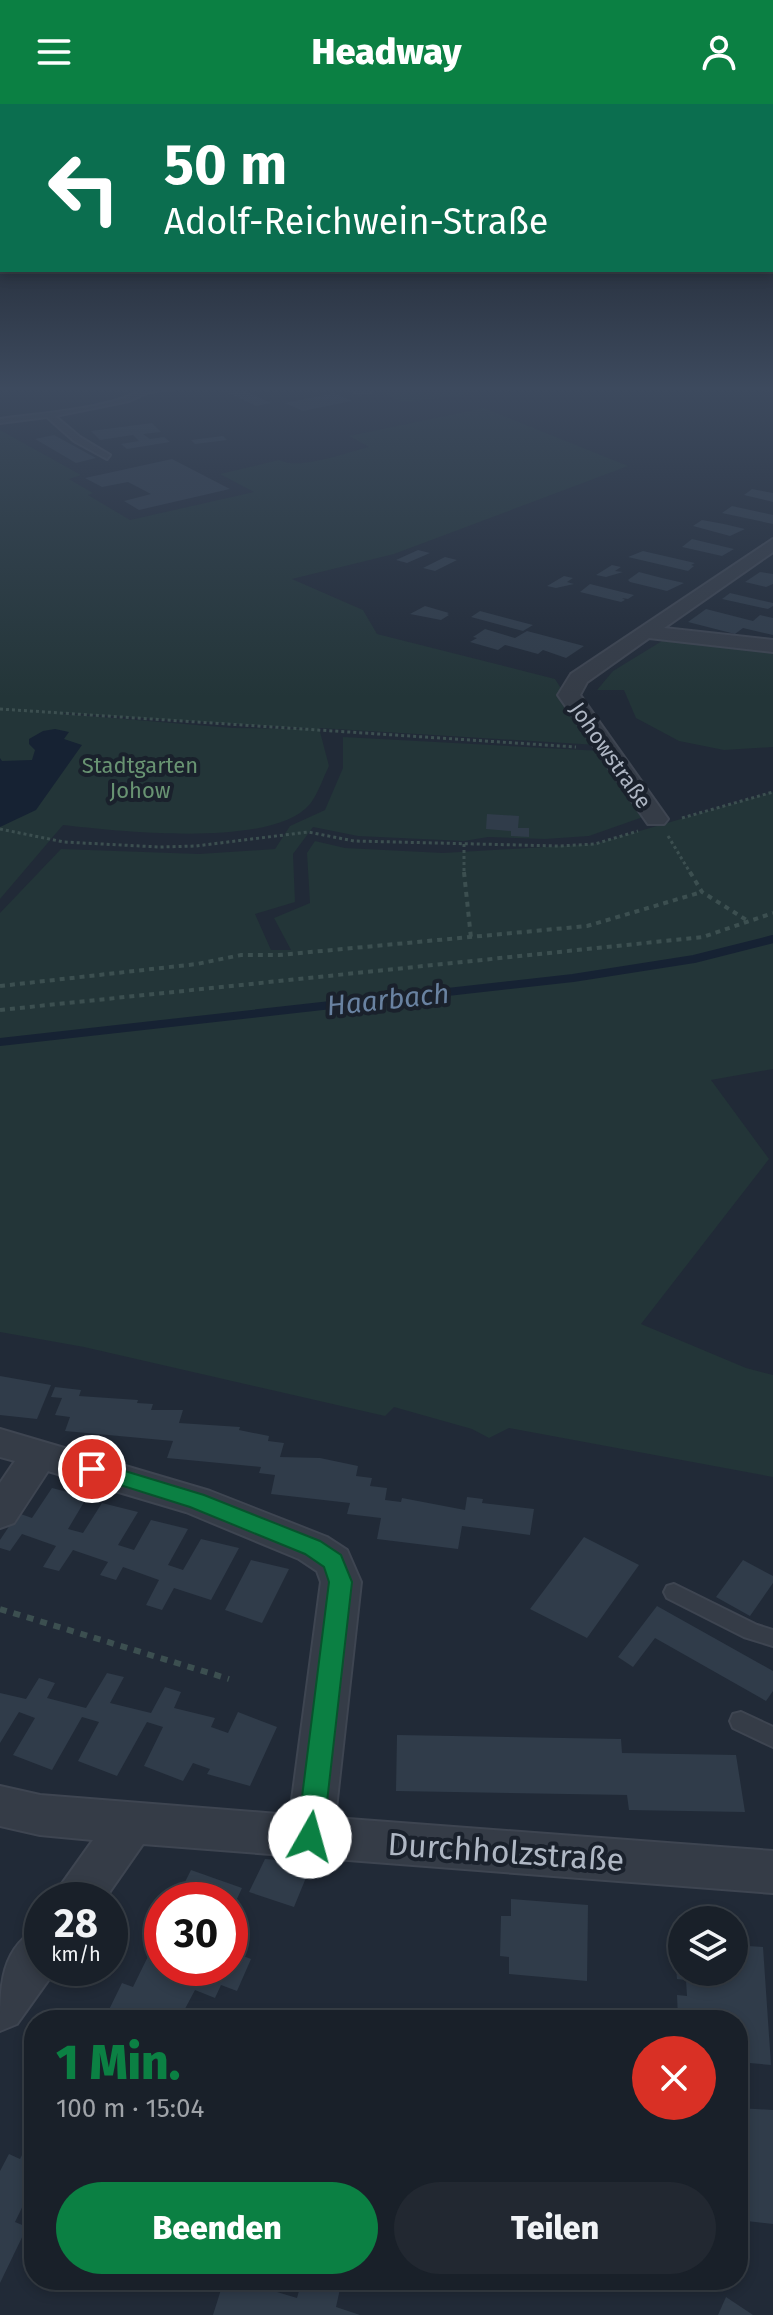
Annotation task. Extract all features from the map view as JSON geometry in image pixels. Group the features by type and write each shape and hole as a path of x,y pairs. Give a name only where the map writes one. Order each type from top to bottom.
{"street":[{"name":"Johowstraße","path":"658,822 569,695 578,678 773,544"},
{"path":"645,632 773,646"},
{"path":"0,1443 197,1501 313,1548 333,1561 341,1582 310,1837"},
{"path":"0,1513 40,1453"},
{"name":"Durchholzstraße","path":"0,1806 40,1815 132,1823 773,1872"},
{"path":"90,1882 132,1823"},
{"path":"0,2007 24,1974"}],"lane":[{"path":"674,1592 751,1631 773,1638"},
{"path":"741,1721 773,1738"}],"path":[{"path":"0,709 604,749"},
{"path":"0,829 64,842 159,847 196,846 308,832 354,841 595,844 658,822 773,792"},
{"path":"658,822 702,892 748,921"},
{"path":"464,844 462,870 470,911 471,938"},
{"path":"0,986 182,966 241,955 279,955 587,926 702,892"},
{"path":"0,1010 703,937 773,913"},
{"path":"0,1609 229,1679"}],"green space":[{"name":"Stadtgarten Johow","path":"0,490 88,490 93,493 88,495 130,520 254,492 251,490 564,490 394,554 292,579 363,610 377,634 555,679 597,745 319,728 329,766 310,804 291,818 263,827 193,834 63,825 0,899","holes":["64,713 315,729 233,728"]},
{"path":"662,641 773,652 773,747 724,750 679,741 636,718 624,690 597,690 613,671"},
{"path":"343,737 602,751 643,817 589,836 545,839 488,837 464,841 358,836 313,827 293,854 295,902 255,914 271,950 291,950 274,918 310,903 307,853 315,841 345,848 443,853 595,844 773,792 773,1069 711,1080 769,1159 641,1324 746,1368 773,1375 773,1477 509,1428 489,1438 472,1429 394,1407 385,1416 84,1347 0,1332 0,913 61,849 199,854 275,849 290,826 325,810 343,768"}],"water":[{"path":"55,729 69,732 64,739 82,745 36,810 0,827 0,758 2,761 32,760 35,750 29,739 43,731"}],"building":[{"path":"144,490 225,490 139,510 124,501 151,494"},
{"path":"750,490 773,493 773,502 744,495"},
{"path":"732,506 773,515 773,524 722,513"},
{"path":"702,520 745,529 730,536 693,526"},
{"path":"692,539 734,549 722,556 682,547"},
{"path":"418,550 430,553 407,563 396,560"},
{"path":"643,551 695,563 688,571 628,557"},
{"path":"445,557 457,560 435,571 423,568"},
{"path":"612,565 621,567 615,571 623,572 606,577 596,575"},
{"path":"639,572 684,583 667,591 628,580"},
{"path":"760,572 773,574 773,584 766,587 745,582"},
{"path":"564,576 573,578 567,582 574,584 556,588 547,586"},
{"path":"590,584 634,595 628,599 622,598 625,600 621,602 580,592"},
{"path":"730,593 773,603 773,606 768,609 722,599"},
{"path":"425,606 449,615 441,620 410,614"},
{"path":"706,609 753,621 760,615 773,618 773,635 743,628 735,634 688,622"},
{"path":"480,611 533,625 523,631 471,617"},
{"path":"485,629 515,638 527,631 584,646 566,658 543,650 538,654 505,645 498,650 470,642"},
{"path":"487,814 519,816 518,828 529,828 529,837 511,836 511,831 486,829"},
{"path":"0,1376 51,1385 37,1419 0,1415"},
{"path":"55,1387 81,1390 79,1396 138,1400 137,1403 153,1404 151,1410 183,1410 179,1423 240,1427 239,1430 269,1436 268,1441 284,1443 280,1457 320,1458 358,1466 356,1476 372,1478 370,1486 387,1488 385,1500 401,1502 402,1498 465,1510 467,1497 483,1499 482,1503 534,1509 530,1535 462,1526 458,1549 377,1539 381,1518 347,1514 350,1503 271,1494 275,1475 259,1473 261,1467 167,1458 173,1441 65,1431 70,1417 55,1415 62,1398 51,1397"},
{"path":"52,1488 87,1497 68,1529 83,1533 102,1503 138,1512 118,1545 134,1550 151,1520 188,1529 168,1565 183,1570 201,1539 239,1548 211,1600 174,1588 162,1610 146,1605 159,1580 123,1567 116,1580 100,1575 108,1562 73,1550 59,1571 43,1567 56,1546 22,1534 10,1551 0,1548 0,1540 18,1513 32,1518"},
{"path":"584,1537 639,1565 587,1638 530,1609"},
{"path":"251,1560 289,1569 262,1623 225,1610"},
{"path":"743,1560 773,1576 773,1583 750,1616 716,1597"},
{"path":"657,1606 773,1671 773,1691 766,1701 655,1638 633,1667 618,1657"},
{"path":"107,1673 124,1677 110,1703 151,1713 165,1687 181,1692 174,1708 215,1718 211,1727 228,1733 238,1712 277,1727 250,1786 207,1774 210,1769 193,1763 183,1781 144,1766 163,1727 147,1722 117,1776 78,1761 99,1722 82,1717 52,1770 13,1755 35,1718 19,1712 0,1743 0,1693 26,1699 39,1678 55,1683 47,1698 86,1708"},
{"path":"397,1735 621,1739 622,1753 736,1755 745,1812 629,1810 627,1795 396,1791"},
{"path":"265,1859 312,1863 294,1907 249,1892"},
{"path":"191,1870 225,1882 185,1882"},
{"path":"511,1899 588,1905 587,1981 509,1974 509,1957 500,1956 501,1916 511,1916"},
{"path":"748,1946 763,1947 771,2065 748,2063 748,2010 678,2010 677,1995 687,1996 686,1986 748,1986"},
{"path":"144,1965 144,1986 221,1986 215,1998 195,1990 184,2010 109,2010 121,1986 133,1987"},
{"path":"748,2109 773,2110 773,2224 748,2221"},
{"path":"24,2151 24,2204 15,2222 24,2226 24,2233 0,2283 0,2171 9,2154 20,2159"},
{"path":"221,2290 270,2290 297,2298 299,2290 340,2290 336,2307 360,2315 213,2315"},
{"path":"726,2297 753,2315 718,2315"}],"waterway":[{"name":"Haarbach","path":"0,1042 573,978 694,959 773,939"}],"route":[{"path":"92,1469 197,1501 313,1548 333,1561 341,1582 310,1837"}]}
